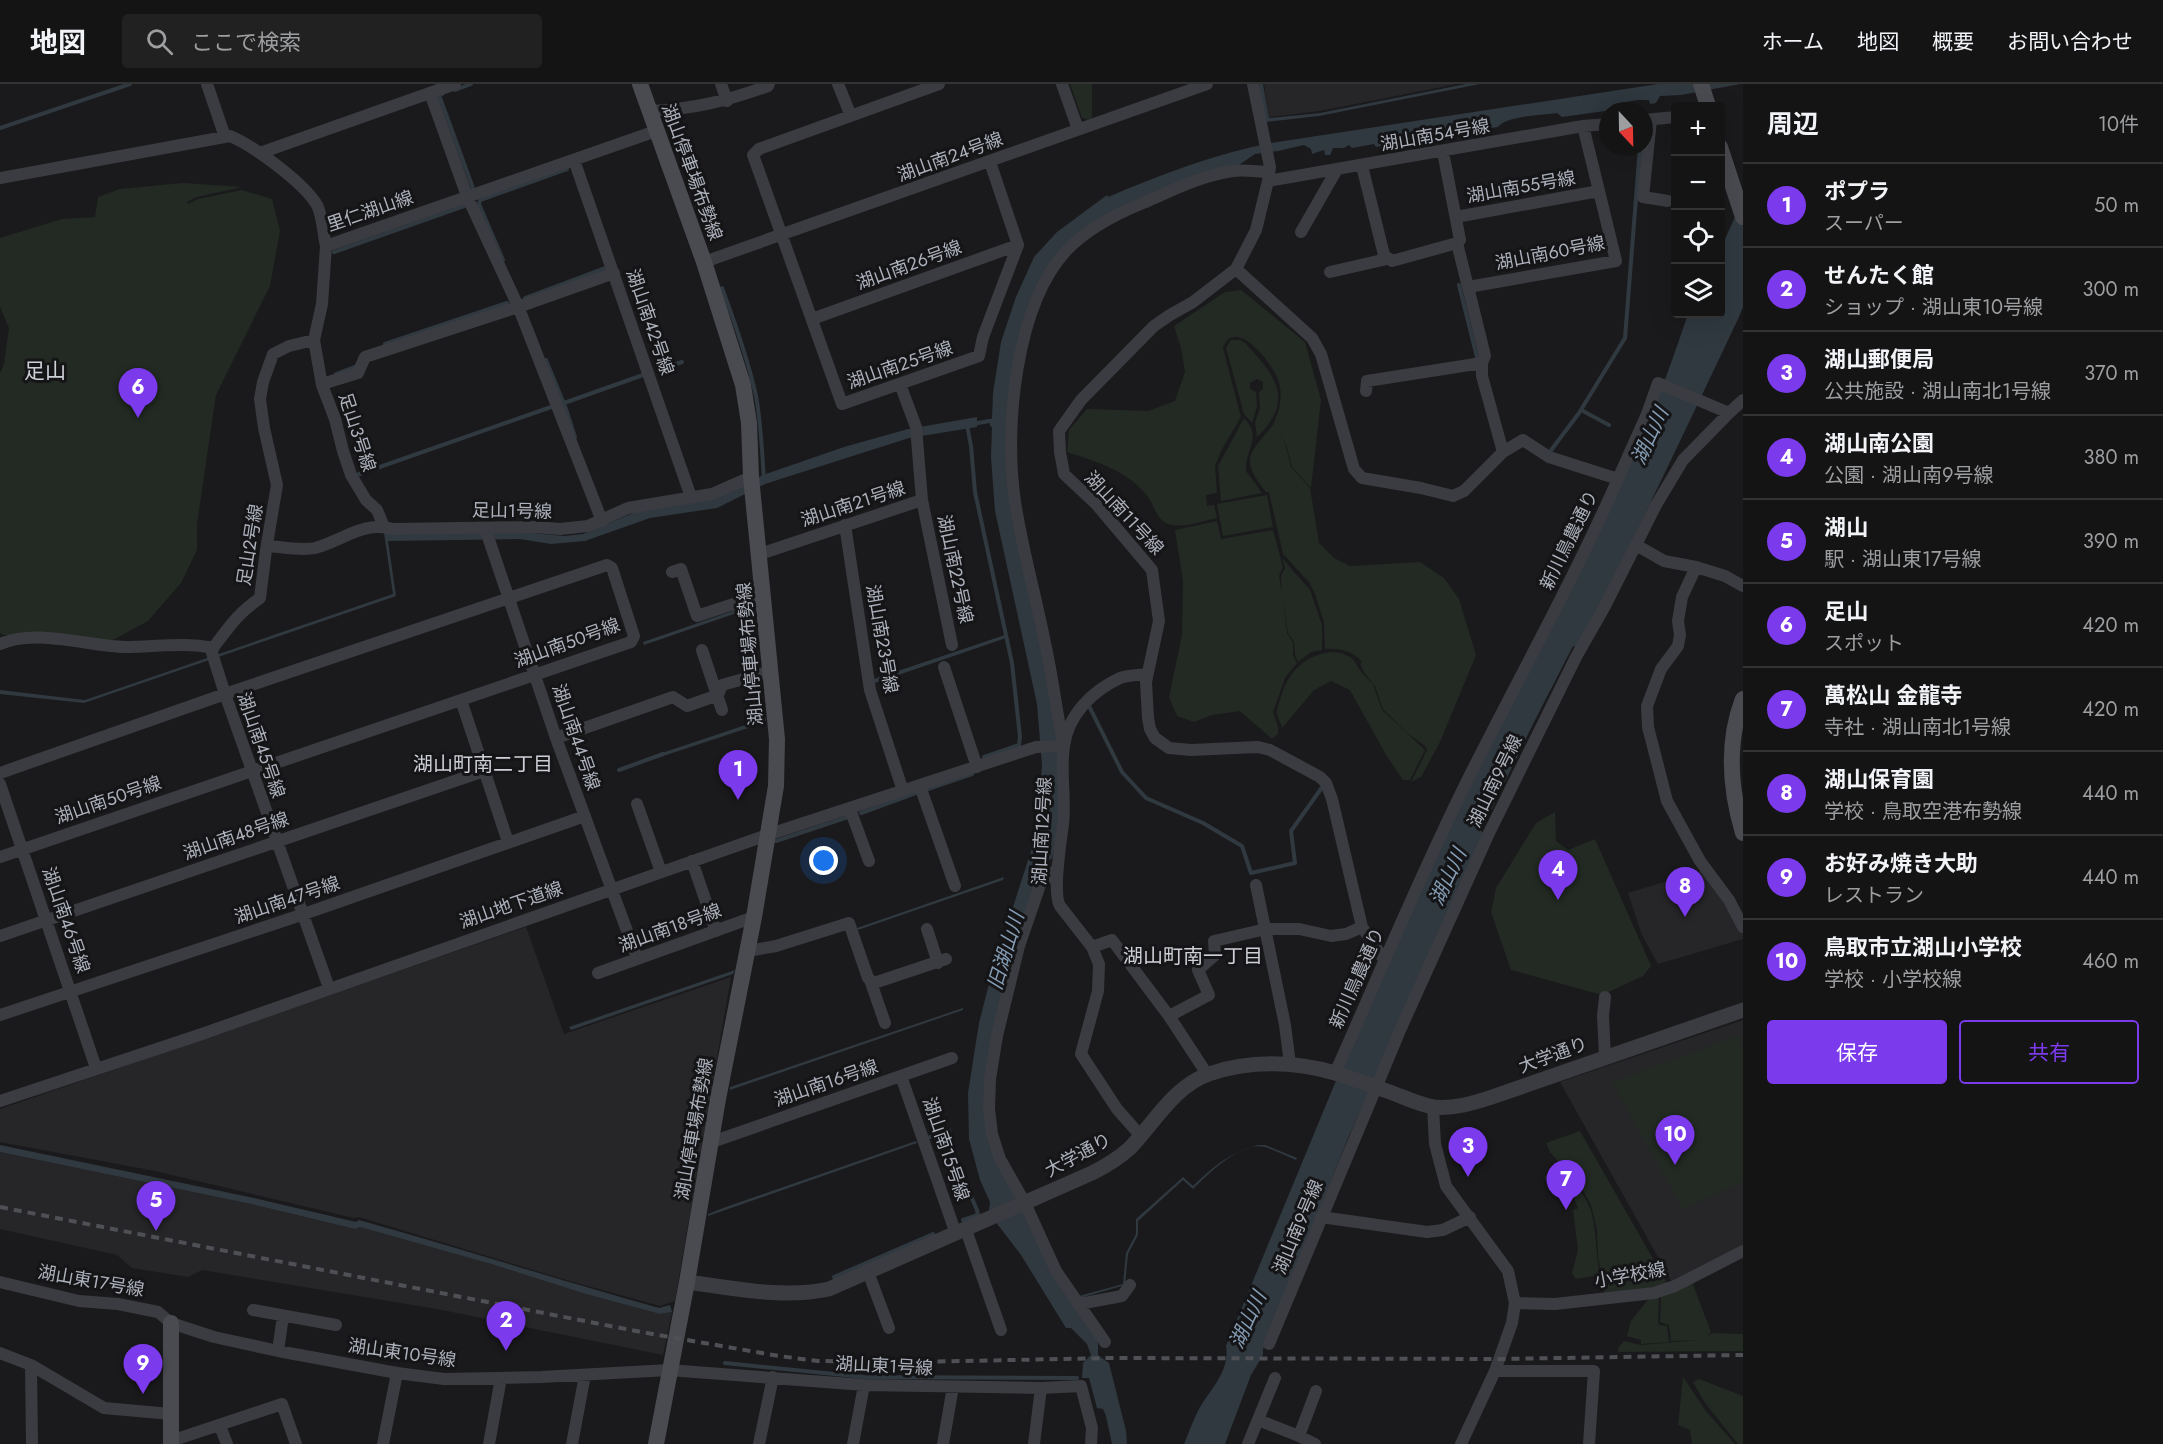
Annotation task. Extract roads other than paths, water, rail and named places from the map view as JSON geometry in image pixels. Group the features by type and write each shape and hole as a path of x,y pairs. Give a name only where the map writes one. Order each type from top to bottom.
{"main road":[{"name":"湖山停車場布勢線","path":"640,84 704,262 743,384 749,423 751,477 777,739 776,786 754,918 718,1099 687,1282 656,1444"},
{"path":"1701,84 1706,102"},
{"path":"1723,156 1743,217"},
{"path":"1743,699 1733,737 1731,765 1733,791 1743,833"},
{"path":"171,1323 171,1443"}],"street":[{"path":"0,178 225,137 207,84"},
{"path":"260,153 455,84"},
{"path":"721,84 727,101"},
{"path":"650,111 681,110 727,101 769,84"},
{"path":"838,84 851,116 922,87 939,84"},
{"path":"1062,84 1078,129"},
{"name":"湖山南24号線","path":"704,262 990,162 1078,129 1171,90 1207,84"},
{"path":"1236,269 1256,230 1269,173 1265,140 1253,84"},
{"path":"430,93 467,196 518,307 602,521"},
{"name":"湖山南25号線","path":"851,116 759,149 753,155 842,404 979,356 983,337 1018,245"},
{"path":"1653,119 1671,118"},
{"name":"湖山南54号線","path":"1061,746 1045,643 1023,543 1014,489 1012,430 1016,376 1031,317 1042,288 1057,262 1083,235 1103,222 1132,207 1212,176 1234,171 1269,173 1336,171 1599,125"},
{"name":"湖山南55号線","path":"1456,217 1599,191 1583,126"},
{"name":"里仁湖山線","path":"225,137 235,138 260,153 315,202 326,246 656,131"},
{"path":"1443,152 1460,240 1457,243 1485,356 1482,363 1482,376 1503,452"},
{"path":"1645,156 1643,197 1668,201"},
{"name":"湖山南42号線","path":"574,160 692,497"},
{"path":"990,162 1018,245"},
{"path":"1362,166 1384,255 1387,259"},
{"path":"1301,232 1336,171"},
{"name":"湖山南60号線","path":"1468,287 1616,261 1599,191"},
{"path":"1330,272 1387,259 1392,261 1457,243"},
{"name":"湖山南26号線","path":"812,319 1018,245"},
{"path":"314,340 322,304 326,246"},
{"name":"新川鳥農通り","path":"1236,269 1312,338 1321,354 1354,469 1362,478 1453,496 1464,491 1503,452 1524,440 1549,457 1618,479 1592,538 1426,865 1336,1073"},
{"name":"湖山南11号線","path":"1236,269 1193,302 1154,327 1081,400 1059,431 1064,474 1097,505 1152,570 1159,621 1147,674 1146,693 1150,729 1161,743 1169,748 1191,750 1258,747 1270,750 1313,772 1326,783 1332,799 1362,927 1385,961"},
{"path":"322,384 358,373 365,357 614,273"},
{"name":"足山3号線","path":"314,340 322,384 351,475 366,500 377,510 384,527"},
{"name":"足山2号線","path":"213,648 227,627 243,610 260,598 277,485 260,399 263,382 273,354 289,346 314,340"},
{"path":"1366,391 1367,381 1482,363"},
{"path":"1618,479 1658,383 1729,413"},
{"name":"湖山南21号線","path":"760,554 921,500 917,432 900,384"},
{"name":"湖山南9号線","path":"1269,1344 1401,1028 1489,833 1576,657 1605,606 1656,505 1683,460 1743,400"},
{"name":"足山1号線","path":"267,546 314,549 357,531 378,526 393,529 487,533 535,527 560,529 588,526 628,508 719,492 751,477"},
{"name":"湖山南22号線","path":"921,500 952,645"},
{"name":"湖山南23号線","path":"844,525 870,690 903,791"},
{"name":"湖山南44号線","path":"487,533 556,738 637,958"},
{"path":"1636,545 1664,561 1696,567 1725,576 1743,586"},
{"name":"湖山南50号線","path":"0,773 225,694 608,565 612,568 634,636 631,642 0,857"},
{"path":"1696,567 1683,597 1678,621 1680,635 1678,646 1661,669 1647,706 1648,728 1667,801 1700,861 1729,900 1743,927"},
{"path":"672,572 681,569 698,616 764,594"},
{"path":"0,644 31,637 124,647 182,645 213,648"},
{"name":"湖山南45号線","path":"213,648 212,653 251,771 328,988"},
{"path":"702,650 722,710"},
{"path":"944,668 977,766"},
{"path":"556,738 673,697 687,706 718,695 722,685 772,671"},
{"name":"湖山南12号線","path":"1092,947 1058,903 1058,868 1065,811 1061,746 1078,711 1088,698 1122,677 1147,674"},
{"path":"461,700 508,842"},
{"name":"湖山地下道線","path":"0,1101 199,1035 767,835 1036,747 1061,746"},
{"name":"湖山南48号線","path":"0,936 484,771"},
{"name":"湖山南46号線","path":"0,784 96,1068"},
{"path":"920,786 955,886"},
{"path":"637,804 661,872"},
{"path":"850,809 869,861"},
{"name":"湖山南47号線","path":"0,1015 301,915 585,816"},
{"path":"692,861 716,931"},
{"path":"1058,868 1040,885 1020,946 997,1036 988,1096 990,1124 1000,1159 1056,1271 1105,1342"},
{"path":"1256,885 1286,1025 1290,1064"},
{"name":"湖山南18号線","path":"598,973 754,918"},
{"path":"748,951 776,946 849,923 867,978 874,983 942,961 927,929"},
{"path":"1169,1016 1209,995 1197,969 1215,955 1214,941 1266,929 1299,928 1331,936 1346,934 1362,927"},
{"path":"1140,1135 1117,1109 1081,1053 1098,991 1099,964 1092,947 1112,940 1169,1016 1207,1074"},
{"path":"870,980 885,1023"},
{"path":"1605,997 1603,1016 1605,1057"},
{"name":"大学通り","path":"961,1232 1113,1162 1180,1093 1207,1074 1264,1064 1290,1064 1336,1073 1433,1107 1450,1107 1471,1104 1743,1010"},
{"name":"湖山南16号線","path":"712,1142 952,1058"},
{"name":"湖山南15号線","path":"901,1076 1001,1330"},
{"path":"1433,1107 1435,1144 1446,1186 1508,1271 1515,1303 1512,1323 1495,1371 1461,1444"},
{"path":"1321,1217 1427,1233 1443,1230 1470,1218"},
{"path":"687,1282 781,1293 810,1293 829,1289 961,1232"},
{"name":"小学校線","path":"1515,1303 1555,1304 1654,1293 1675,1286 1743,1251"},
{"path":"868,1272 889,1328"},
{"name":"湖山東17号線","path":"0,1282 80,1301 118,1304 158,1312 171,1323"},
{"path":"1079,1304 1122,1296 1130,1285"},
{"path":"253,1310 336,1325"},
{"path":"278,1351 283,1316"},
{"name":"湖山東10号線","path":"171,1323 214,1337 278,1351 397,1373 444,1379 669,1370"},
{"path":"0,1353 31,1365 104,1408 171,1414"},
{"path":"31,1365 32,1444"},
{"name":"湖山東1号線","path":"669,1370 864,1385 1041,1388 1081,1386 1092,1428 1091,1444"},
{"path":"1495,1371 1594,1371 1589,1444"},
{"path":"383,1444 397,1373"},
{"path":"572,1444 585,1374"},
{"path":"759,1444 773,1377"},
{"path":"489,1444 501,1378"},
{"path":"1248,1444 1275,1378"},
{"path":"853,1444 864,1385"},
{"path":"943,1444 953,1387"},
{"path":"1034,1444 1041,1388"},
{"path":"1299,1436 1316,1391"},
{"path":"171,1443 282,1404 296,1444"},
{"path":"1258,1420 1315,1444"},
{"path":"220,1426 227,1444"}],"water":[{"path":"1259,84 1263,84 1269,118 1320,113 1466,84 1480,84 1319,116 1265,122"},
{"name":"旧湖山川","path":"1658,84 1740,84 1681,95 1660,96 1656,103 1653,104 1649,100 1599,102 1599,112 1562,117 1557,113 1525,117 1508,120 1498,127 1429,137 1425,130 1420,136 1413,135 1409,141 1376,147 1374,144 1352,148 1349,145 1344,148 1333,148 1330,155 1325,155 1324,150 1312,154 1311,149 1304,145 1255,154 1236,167 1103,219 1042,280 1008,433 1055,711 1061,783 1052,858 1039,868 1043,874 1021,931 986,1123 1098,1340 1098,1355 1109,1363 1126,1431 1127,1444 1112,1444 1106,1416 1103,1409 1097,1408 1089,1378 1082,1378 1083,1363 1091,1355 1087,1344 1071,1328 1066,1328 1021,1255 989,1210 990,1202 980,1180 969,1139 968,1093 979,1023 992,972 1032,848 1038,819 1042,765 1037,704 995,511 991,457 992,427 990,426 993,393 1001,342 1016,297 1034,257 1057,232 1107,195 1108,197 1148,180 1230,153 1271,143"},
{"name":"湖山川","path":"1743,199 1743,307 1738,319 1599,607 1578,648 1573,646 1481,831 1485,834 1348,1138 1263,1349 1263,1355 1251,1375 1225,1444 1184,1444 1199,1409 1222,1372 1226,1346 1345,1059 1420,888 1645,428 1663,386 1687,318 1725,318 1725,239"},
{"path":"977,417 977,427 909,438 765,484 717,508 650,518 585,541 551,544 520,539 388,541 396,596 84,703 0,694 0,690 85,700 393,594 384,533 523,532 564,536 583,534 638,511 729,493 763,475 844,447 908,429"},
{"path":"756,603 757,606 644,645 643,642"},
{"path":"1005,635 1006,638 875,683 874,679"},
{"path":"766,718 766,722 660,757 659,754"},
{"path":"1004,877 1003,880 858,930 857,928"},
{"path":"735,970 733,974 571,1030 569,1027"},
{"path":"963,1008 963,1010 730,1090 730,1087"},
{"path":"916,1141 917,1143 708,1216 726,1207"},
{"path":"0,1145 254,1198 356,1222 359,1220 659,1308 670,1305 672,1312 660,1314 586,1294 360,1227 355,1229 251,1204 0,1152"},
{"path":"1265,1145 1297,1158 1296,1160 1265,1147 1247,1148"},
{"path":"1241,1151 1226,1160 1193,1189 1183,1180 1138,1221 1138,1235 1128,1254 1125,1285 1080,1298 1079,1296 1123,1284 1126,1253 1136,1234 1136,1219 1183,1177 1193,1186 1215,1166"}],"waterway":[{"path":"0,128 130,84"},
{"path":"455,90 471,84"},
{"path":"442,94 439,95 474,191"},
{"path":"1549,453 1579,413 1625,338 1639,156"},
{"path":"503,260 479,204 480,200 567,169"},
{"path":"334,252 464,206"},
{"path":"525,298 605,268"},
{"path":"1459,285 1477,357"},
{"path":"722,288 745,355 756,396 764,480"},
{"path":"385,344 507,303"},
{"path":"546,360 575,437"},
{"path":"659,370 682,362"},
{"path":"336,374 357,366"},
{"path":"564,403 643,375"},
{"path":"354,476 554,406"},
{"path":"1581,410 1609,425"},
{"path":"973,424 995,420"},
{"path":"967,425 975,492 1012,663 1020,737 1019,745 984,757"},
{"path":"1088,704 1122,772 1146,798 1203,823 1242,846 1251,873 1295,863 1291,831 1323,786"},
{"path":"619,770 663,754"},
{"path":"928,789 972,774"},
{"path":"861,813 916,793"},
{"path":"776,841 848,817"},
{"path":"930,1137 949,1130 953,1155 978,1215 963,1220"},
{"path":"834,1277 933,1234"},
{"path":"725,1363 864,1377 1077,1378"}],"railway":[{"path":"0,1207 641,1332 818,1361 914,1362 1111,1358 1499,1359 1743,1355"}],"place":[{"name":"足山","path":"138,418"},
{"name":"ポプラ","path":"738,800"},
{"name":"湖山南公園","path":"1558,900"},
{"name":"湖山保育園","path":"1685,917"},
{"name":"鳥取市立湖山小学校","path":"1675,1165"},
{"name":"湖山郵便局","path":"1468,1177"},
{"name":"萬松山 金龍寺","path":"1566,1210"},
{"name":"湖山","path":"156,1231"},
{"name":"せんたく館","path":"506,1351"},
{"name":"お好み焼き大助","path":"143,1394"}],"district":[{"name":"足山","path":"45,371"},
{"name":"湖山町南二丁目","path":"483,764"},
{"name":"湖山町南一丁目","path":"1193,956"}]}
